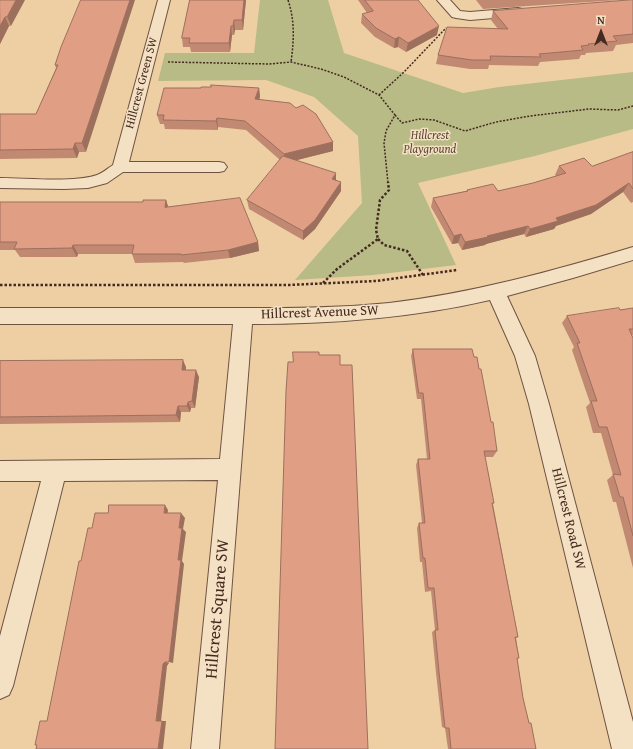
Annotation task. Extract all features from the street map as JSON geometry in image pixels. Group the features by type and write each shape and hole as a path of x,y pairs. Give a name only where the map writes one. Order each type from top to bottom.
{"street":[{"name":"Hillcrest Green SW","path":"120,167 164,0"},
{"path":"443,0 456,14 470,16 529,11"},
{"path":"0,183 83,183 100,180 120,167 219,167"},
{"name":"Hillcrest Avenue SW","path":"0,316 243,316 331,314 389,310 496,293 574,272 633,253"},
{"name":"Hillcrest Road SW","path":"496,293 525,356 541,411 626,749"},
{"name":"Hillcrest Square SW","path":"205,749 243,316"},
{"path":"0,471 230,469"},
{"path":"0,686 55,471"}],"path":[{"path":"288,0 292,10 293,19 293,47 291,62"},
{"path":"379,95 404,72 451,23"},
{"path":"166,62 269,64 291,62 344,77 379,95 402,123 414,119 431,118 444,121 465,131 502,121 530,116 589,109 618,110 633,106"},
{"path":"396,115 386,131 384,143 389,190 380,200 376,230 378,239 384,245 407,251 423,275"},
{"path":"322,283 337,269 378,239"},
{"path":"0,286 288,286 376,281 457,270"}],"green space":[{"name":"Hillcrest Playground","path":"260,0 328,0 344,53 463,93 499,87 633,72 633,129 535,156 418,183 456,265 374,275 295,280 362,203 358,136 314,97 266,80 158,81 165,53 254,53"}],"building":[{"path":"0,0 16,0 7,17 5,17 0,26"},
{"path":"81,0 130,0 82,143 75,143 73,149 0,150 0,114 36,114 58,65 55,65 61,47"},
{"path":"190,0 244,0 242,20 234,20 233,26 231,26 229,43 189,43 190,38 182,38"},
{"path":"365,0 418,0 439,26 408,43 399,37 395,39 376,28 362,14 373,11"},
{"path":"633,0 633,34 613,36 617,41 588,44 589,45 581,46 583,50 539,54 541,57 490,56 491,60 472,60 438,55 447,27 508,29 493,11"},
{"path":"211,85 259,88 255,99 290,103 296,108 303,105 316,114 333,142 284,154 245,121 217,118 216,121 163,120 164,115 157,115 164,88 201,88 211,87"},
{"path":"633,152 633,189 629,183 596,205 556,218 558,221 530,229 528,226 465,242 461,234 454,236 433,198 493,184 498,191 533,183 566,173 559,166 584,158 592,166"},
{"path":"283,156 336,173 332,179 341,182 315,220 303,231 247,200"},
{"path":"240,198 258,242 228,250 181,255 132,254 134,245 73,245 72,248 14,249 17,242 0,242 0,202 143,202 143,200 166,200 165,207"},
{"path":"619,308 620,310 633,308 633,329 629,329 633,338 633,536 623,497 620,497 613,474 621,475 607,427 599,427 591,401 597,401 577,343 580,343 567,316"},
{"path":"413,349 472,349 474,357 477,357 479,369 481,369 491,422 493,422 497,451 484,451 494,503 492,503 518,637 515,637 519,658 517,658 523,698 529,723 531,723 536,749 451,749 449,728 445,728 439,672 435,630 438,630 434,588 428,588 419,523 425,523 418,459 430,459 423,393 419,393"},
{"path":"293,352 319,352 319,355 340,355 340,365 352,365 368,749 275,749 286,391 288,362 293,362"},
{"path":"183,360 182,370 196,370 192,401 188,402 187,406 178,406 176,415 0,417 0,361"},
{"path":"109,505 165,505 164,513 181,513 179,528 182,528 178,560 181,560 169,662 165,662 163,664 156,721 162,721 158,749 36,749 37,745 35,745 40,721 47,721 79,561 81,561 88,528 92,528 95,513 108,513"}]}
